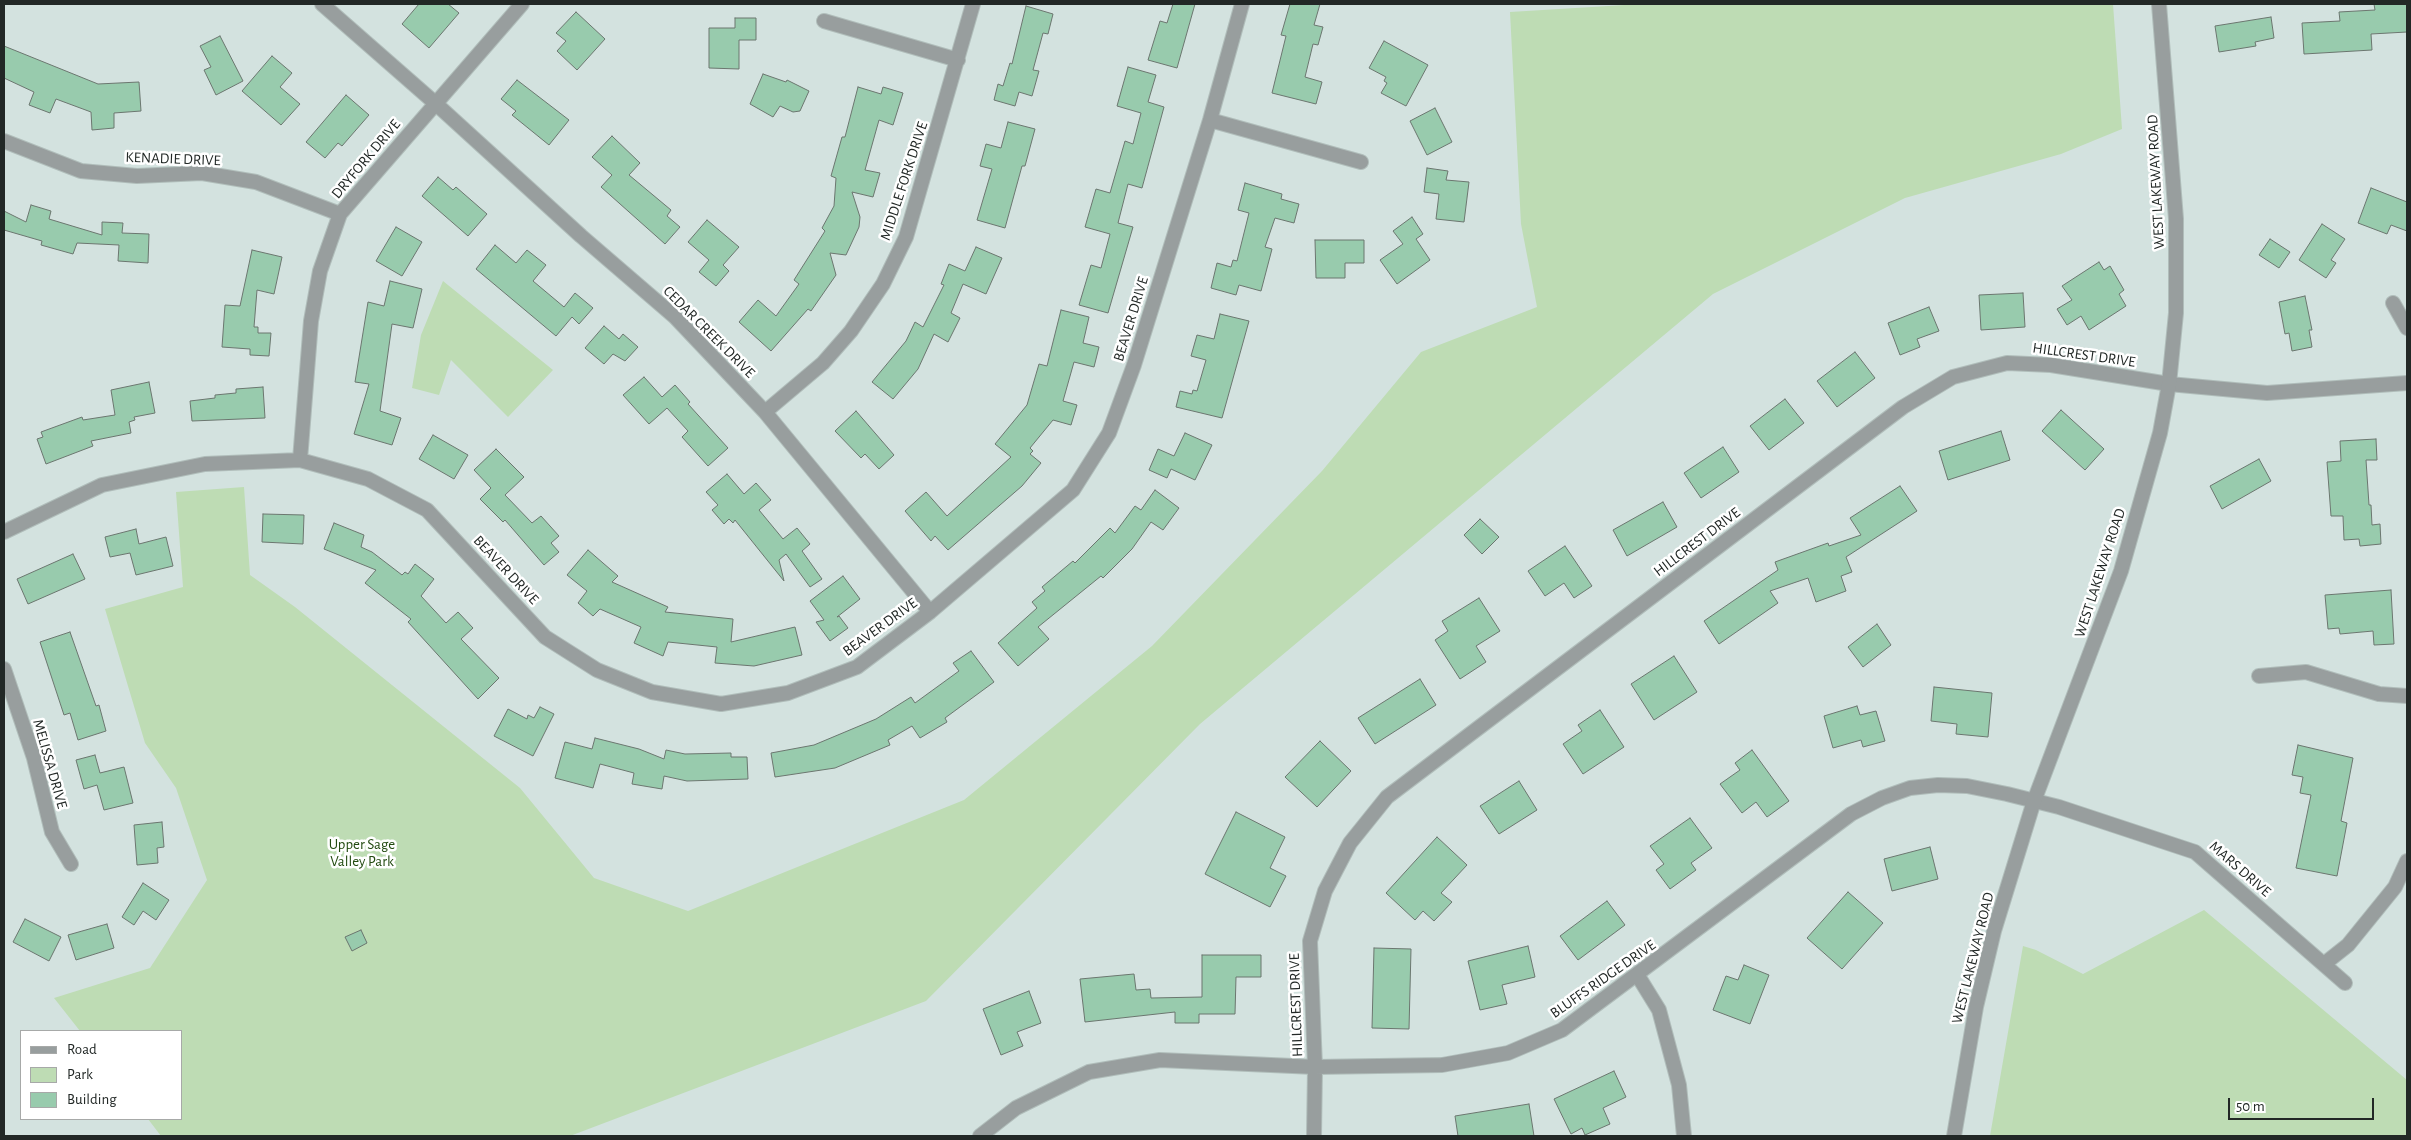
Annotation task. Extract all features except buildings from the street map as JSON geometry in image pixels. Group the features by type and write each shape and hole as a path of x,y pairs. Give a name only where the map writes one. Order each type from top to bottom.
{"street":[{"name":"CEDAR CREEK DRIVE","path":"322,4 435,102 581,236 675,317 766,412 930,612"},
{"name":"DRYFORK DRIVE","path":"300,460 311,321 320,271 340,214 435,102 522,4"},
{"name":"MIDDLE FORK DRIVE","path":"766,412 823,363 851,331 883,284 906,237 973,4"},
{"name":"BEAVER DRIVE","path":"4,532 102,485 205,464 300,460 368,479 427,510 545,637 597,670 652,692 721,704 788,693 857,667 930,612 1073,490 1109,433 1134,365 1210,120 1242,4"},
{"name":"WEST LAKEWAY ROAD","path":"1954,1136 1976,1006 1994,930 2034,801 2121,571 2160,433 2169,384 2176,313 2176,220 2159,4"},
{"path":"824,21 958,60"},
{"path":"1210,120 1361,162"},
{"name":"KENADIE DRIVE","path":"4,141 81,171 137,176 202,173 256,182 340,214"},
{"path":"2393,303 2407,328"},
{"name":"HILLCREST DRIVE","path":"1314,1136 1315,1067 1310,941 1325,891 1350,843 1387,796 1903,407 1953,377 2007,363 2051,365 2169,384 2267,393 2407,383"},
{"name":"MELISSA DRIVE","path":"4,669 34,758 52,832 71,864"},
{"path":"2259,676 2306,672 2379,694 2407,696"},
{"name":"BLUFFS RIDGE DRIVE","path":"980,1136 1016,1108 1090,1072 1160,1060 1315,1067 1442,1065 1508,1053 1562,1030 1638,976 1851,814 1882,798 1910,788 1938,785 1967,786 2034,801"},
{"name":"MARS DRIVE","path":"2034,801 2195,852 2345,983"},
{"path":"2324,964 2348,945 2395,887 2407,861"},
{"path":"1638,976 1659,1010 1679,1085 1684,1136"}],"green space":[{"name":"Upper Sage Valley Park","path":"1641,4 2113,4 2122,129 2061,154 1905,198 1713,294 1200,724 926,1001 570,1136 161,1136 149,1120 182,1120 182,1030 79,1030 54,998 150,968 207,880 176,788 145,743 105,609 183,587 176,492 244,487 250,575 295,607 520,788 594,878 688,911 964,800 1152,646 1322,471 1421,352 1537,307 1521,224 1510,12"},
{"path":"443,281 553,370 508,417 451,360 439,395 412,388 421,335"},
{"path":"2204,910 2407,1080 2407,1136 1990,1136 2023,946 2036,950 2083,974"}]}
